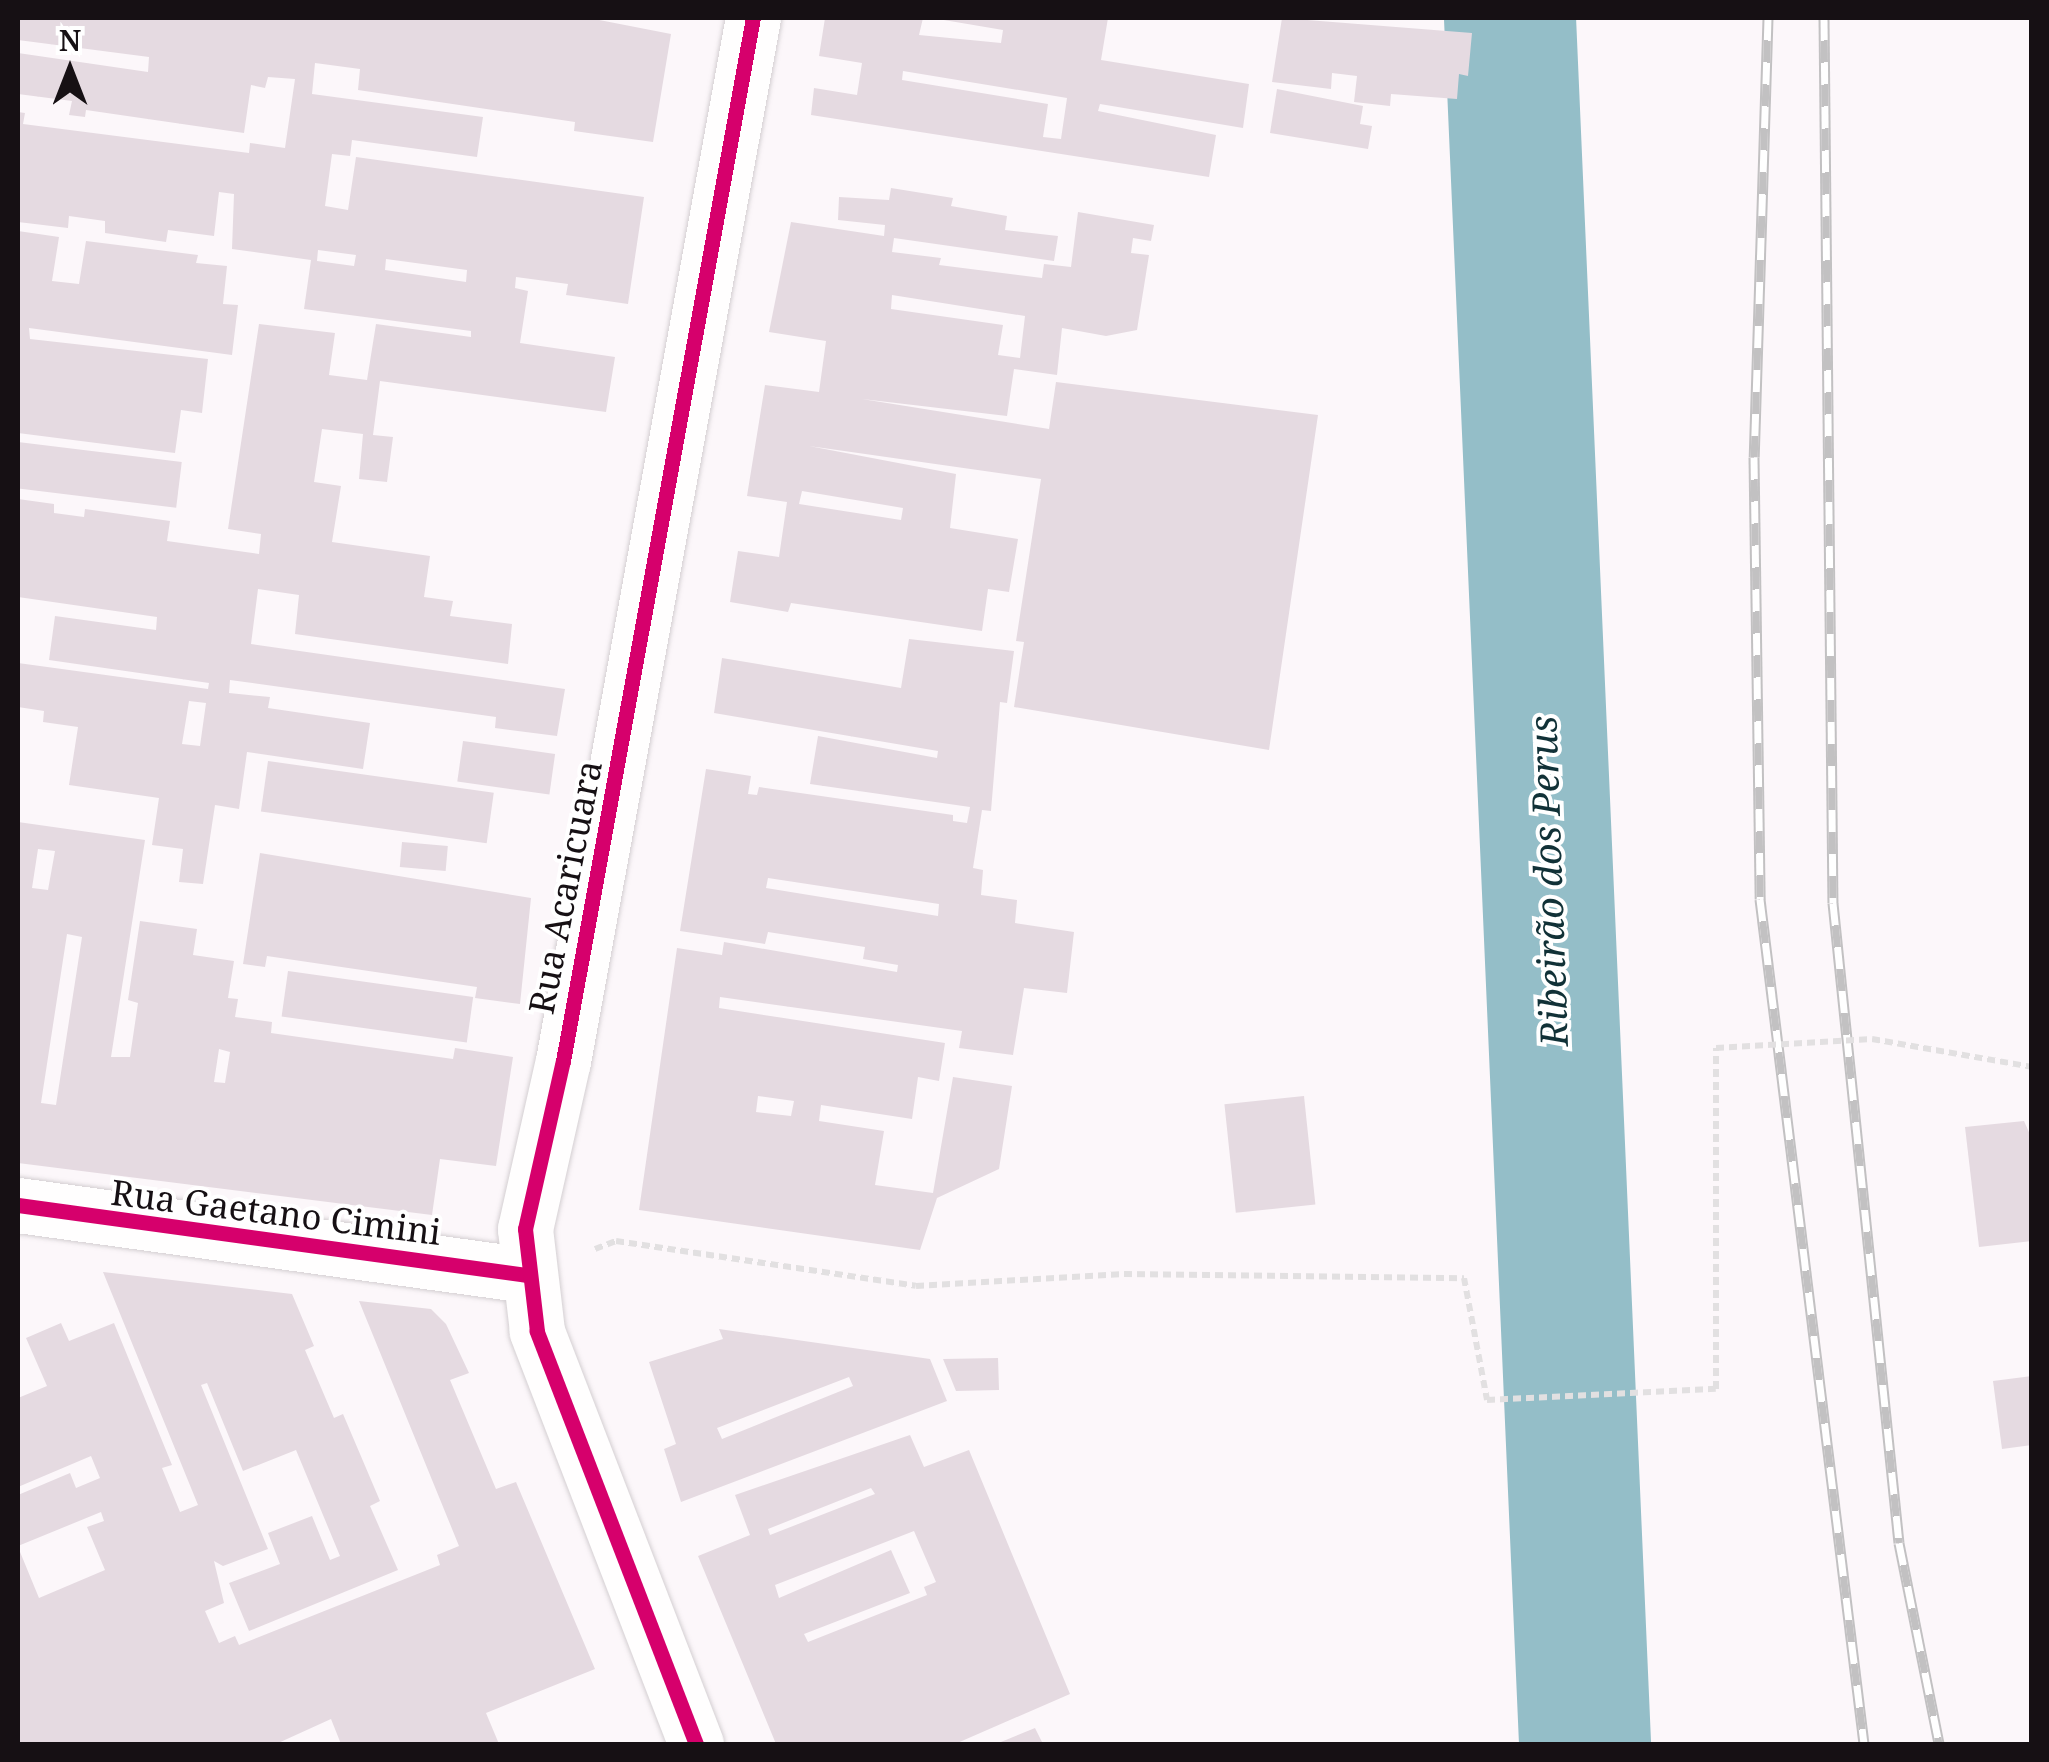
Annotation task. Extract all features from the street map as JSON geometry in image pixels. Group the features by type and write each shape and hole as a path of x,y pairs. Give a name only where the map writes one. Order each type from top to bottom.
{"street":[{"name":"Rua Acaricuara","path":"696,1744 537,1332 527,1275 525,1229 567,1042 752,18"},
{"name":"Rua Gaetano Cimini","path":"18,1205 527,1275"}],"path":[{"path":"527,1275 616,1241 916,1286 1124,1274 1464,1278 1487,1400 1716,1389 1716,1048 1872,1040 2032,1067"}],"building":[{"path":"18,18 589,18 671,34 653,142 574,131 575,122 358,90 360,69 315,63 312,94 483,117 477,157 352,140 350,156 332,154 325,206 348,210 356,157 644,197 628,304 566,295 568,284 516,277 515,288 528,291 520,343 615,357 606,412 380,381 373,435 393,437 387,482 359,479 363,434 322,429 314,482 341,486 332,542 430,556 424,597 453,601 450,616 512,624 508,664 295,634 299,595 258,589 251,644 565,689 557,736 495,728 496,717 230,680 229,693 270,697 268,708 370,723 363,769 247,752 239,809 215,805 203,884 179,882 183,849 152,845 159,798 69,785 78,727 43,722 44,711 18,707 18,663 208,689 209,683 49,660 55,616 156,630 157,617 18,597 18,499 54,504 54,513 84,517 85,509 170,521 167,541 259,554 261,534 228,529 259,324 335,333 329,375 367,380 376,324 471,337 471,331 304,309 311,260 232,249 234,194 219,192 214,236 168,230 166,242 105,233 105,221 69,216 68,228 18,222 18,112 25,113 23,124 249,153 250,143 285,148 295,79 268,77 265,88 251,85 244,133 86,110 85,117 69,115 72,101 18,94 18,53 148,72 149,57 18,40","holes":["318,250 356,255 354,266 317,261","386,259 467,270 466,282 385,270","189,701 206,703 200,746 182,744"]},
{"path":"825,18 923,18 919,35 1001,43 1003,30 932,18 1108,18 1101,60 1249,84 1243,128 1100,104 1098,111 1216,135 1209,177 811,115 814,88 857,95 862,63 819,56","holes":["903,71 1067,98 1061,139 1043,137 1048,104 902,80"]},
{"path":"1282,18 1472,33 1468,76 1459,74 1457,99 1391,94 1390,106 1354,102 1357,76 1332,73 1331,89 1272,82"},
{"path":"1277,89 1363,106 1360,124 1372,126 1368,149 1270,133"},
{"path":"891,188 953,198 951,206 1007,216 1005,230 1058,236 1054,261 894,238 892,252 941,258 939,265 1042,278 1044,264 1071,267 1078,212 1154,225 1151,241 1133,238 1131,253 1149,255 1137,330 1106,336 1062,328 1057,375 1014,369 1007,416 862,399 1049,429 1056,382 1318,415 1269,750 1014,707 1024,642 1016,641 1041,479 809,446 956,474 950,528 1018,539 1009,592 988,589 982,631 791,603 788,612 730,602 738,551 779,557 787,502 747,496 765,385 819,392 826,341 769,332 791,222 884,236 885,225 838,220 839,197 889,200","holes":["892,295 1025,316 1020,358 998,355 1003,325 891,309","802,491 903,508 901,520 799,504"]},
{"path":"18,231 59,237 52,281 79,284 86,241 198,255 196,263 227,266 223,304 238,305 232,355 29,328 30,339 208,359 202,413 181,410 175,453 18,433"},
{"path":"18,442 182,462 176,508 18,488"},
{"path":"909,639 1014,651 1007,703 1000,702 991,811 982,810 973,868 983,870 981,895 1017,900 1015,923 1074,932 1067,993 1024,988 1013,1055 959,1048 962,1031 720,997 719,1008 945,1043 939,1081 918,1077 912,1119 821,1105 819,1121 884,1131 875,1185 933,1193 953,1077 1012,1086 999,1169 937,1198 920,1250 639,1210 677,948 722,955 724,942 897,972 898,965 863,959 865,947 768,932 765,944 680,931 706,769 751,776 748,794 757,795 759,787 953,815 953,821 967,823 970,807 810,784 818,736 937,758 938,751 714,713 722,658 901,688","holes":["768,878 939,904 938,916 766,888","758,1096 794,1101 791,1116 756,1112"]},
{"path":"463,741 555,754 549,795 457,782"},
{"path":"268,761 494,793 487,843 261,812"},
{"path":"18,822 145,840 111,1057 130,1057 138,1003 128,1000 140,921 197,929 193,955 234,961 228,998 238,999 235,1017 272,1022 271,1033 453,1059 455,1048 513,1057 496,1166 440,1159 432,1215 18,1163","holes":["38,849 55,851 48,890 32,888","67,934 82,937 56,1105 41,1103","219,1049 230,1052 225,1083 214,1082"]},
{"path":"402,842 448,846 446,871 400,867"},
{"path":"260,853 531,898 520,1004 475,998 477,987 267,956 265,967 243,964"},
{"path":"288,971 473,997 467,1043 282,1017"},
{"path":"1304,1096 1315,1204 1236,1213 1224,1104"},
{"path":"2024,1121 2032,1139 2032,1241 1979,1247 1965,1127"},
{"path":"103,1272 292,1294 314,1346 305,1350 334,1418 343,1414 380,1501 370,1506 398,1570 249,1631 229,1583 280,1564 268,1533 312,1516 330,1560 340,1556 296,1450 243,1471 207,1383 201,1385 268,1549 223,1566 214,1561 224,1603 205,1611 219,1643 235,1636 239,1645 440,1565 437,1555 459,1546 359,1301 431,1309 446,1324 469,1373 450,1380 496,1489 516,1482 595,1669 486,1713 499,1744 341,1744 331,1719 276,1744 18,1744 18,1547 39,1598 105,1570 87,1527 104,1521 101,1512 18,1546 18,1495 70,1473 76,1488 100,1478 91,1456 18,1487 18,1398 47,1386 26,1338 61,1323 69,1341 114,1323 172,1465 162,1468 180,1512 198,1505"},
{"path":"719,1329 930,1359 947,1401 681,1502 664,1449 676,1444 649,1362 723,1339","holes":["849,1377 853,1386 722,1439 717,1428"]},
{"path":"998,1358 999,1390 956,1391 943,1359"},
{"path":"2032,1376 2032,1445 2002,1449 1993,1381"},
{"path":"910,1435 924,1467 969,1450 1070,1694 955,1744 776,1744 698,1556 750,1535 735,1495","holes":["871,1488 875,1494 770,1535 768,1529","914,1531 936,1582 924,1587 927,1595 808,1642 804,1634 910,1593 891,1550 779,1598 775,1585"]},
{"path":"1035,1728 1043,1744 996,1744"}],"waterway":[{"name":"Ribeirão dos Perus","path":"1510,18 1585,1744"}],"railway":[{"path":"1768,18 1754,457 1760,899 1864,1744"},
{"path":"1824,18 1833,903 1899,1543 1939,1744"}],"cycle path":[{"path":"696,1744 537,1331 525,1229 563,1061 753,18"},
{"path":"18,1205 527,1275"}]}
